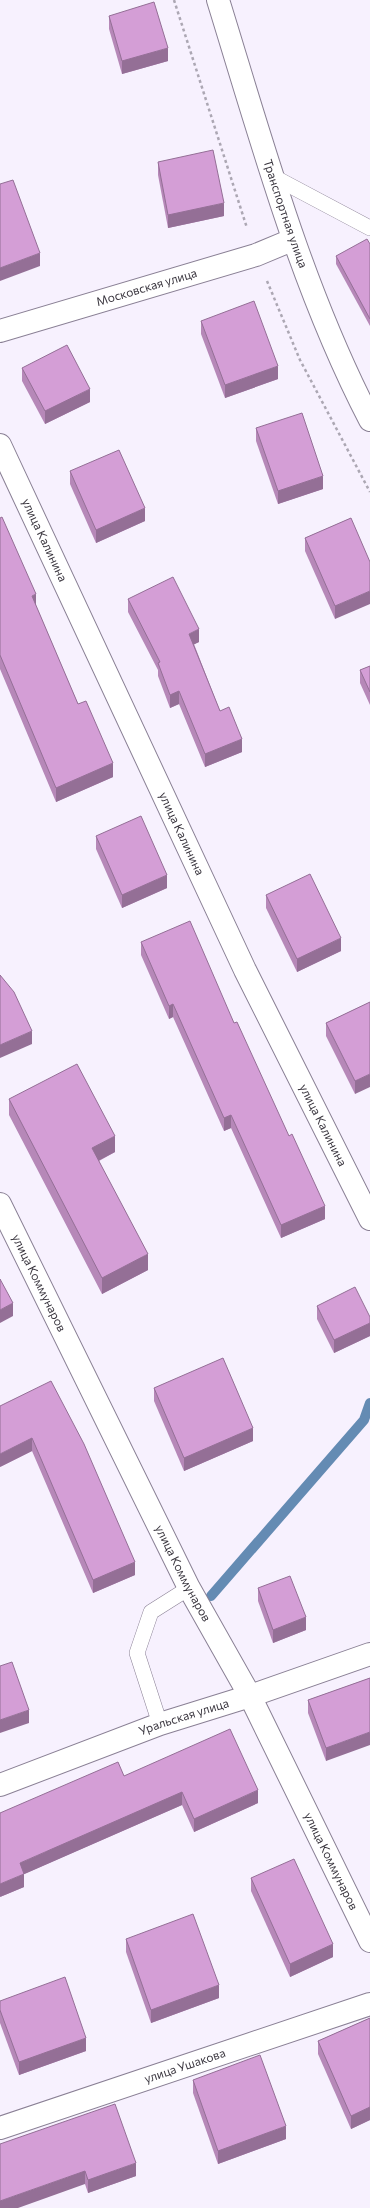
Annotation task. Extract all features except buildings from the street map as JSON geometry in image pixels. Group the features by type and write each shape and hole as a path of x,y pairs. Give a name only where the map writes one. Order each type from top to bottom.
{"street":[{"name":"Транспортная улица","path":"218,0 292,240 350,381 370,420"},
{"name":"Московская улица","path":"0,331 256,255 292,240"},
{"name":"улица Калинина","path":"0,445 245,970 370,1219"},
{"name":"улица Коммунаров","path":"0,1204 189,1588 250,1696 370,1941"},
{"name":"Уральская улица","path":"0,1785 160,1724 250,1696 370,1654"},
{"name":"улица Ушакова","path":"0,2128 370,2004"}],"lane":[{"path":"272,176 370,228"},
{"path":"160,1724 137,1653 151,1612 189,1588"}],"waterway":[{"path":"211,1596 364,1420 370,1403"}]}
